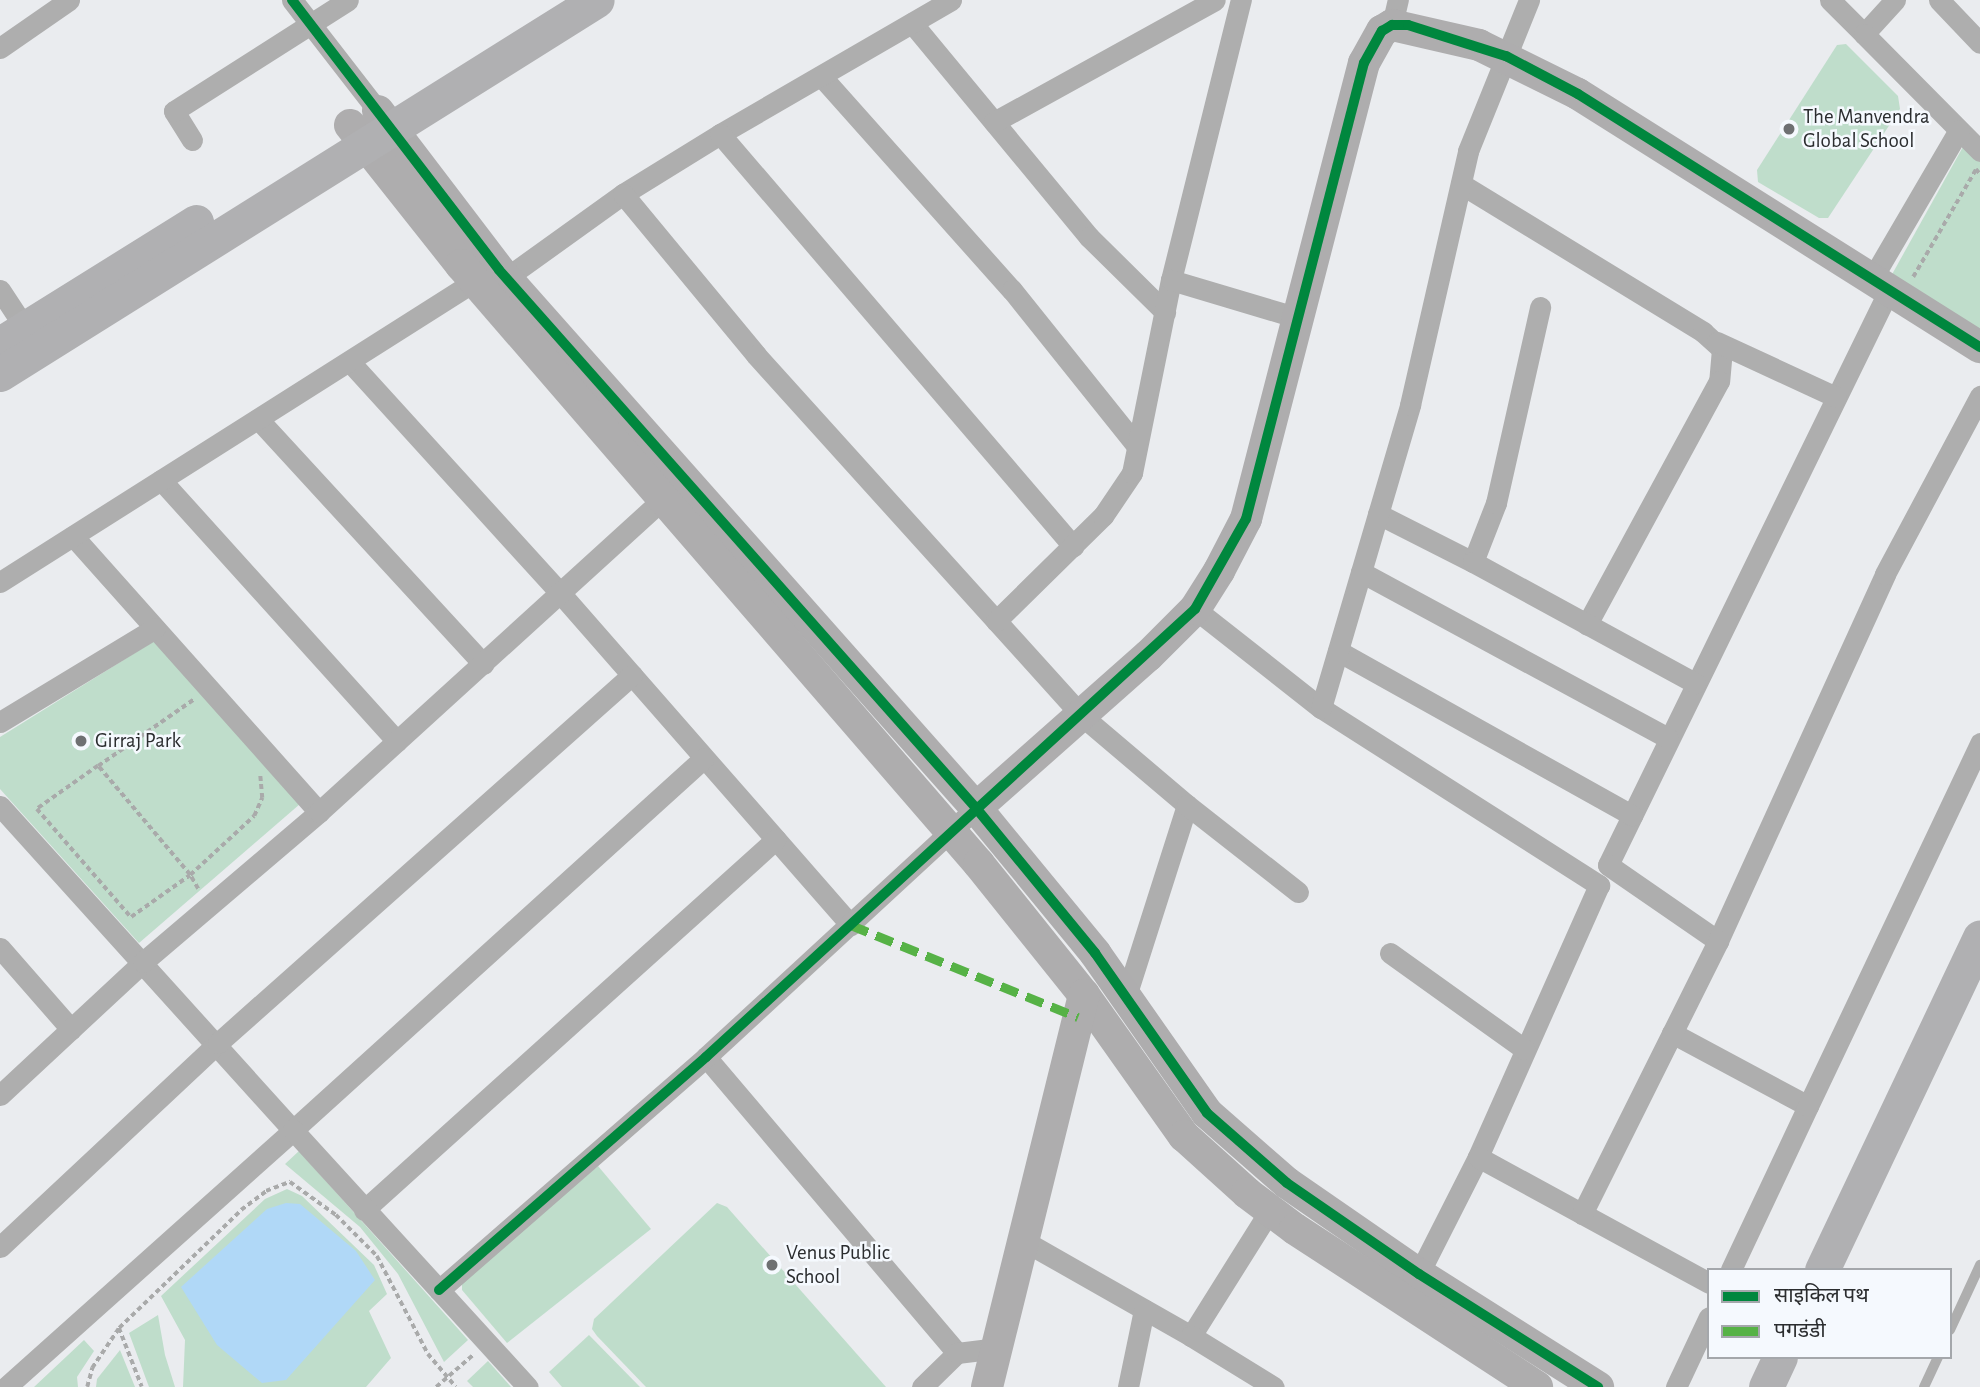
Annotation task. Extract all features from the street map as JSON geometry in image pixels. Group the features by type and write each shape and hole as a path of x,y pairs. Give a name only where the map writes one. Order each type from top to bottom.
{"main road":[{"path":"0,374 22,341 577,2"},
{"path":"1823,1268 1980,938"},
{"path":"1766,1387 1779,1359"}],"street":[{"path":"0,48 69,0"},
{"path":"292,0 370,127 475,281 976,808 1095,953 1207,1113 1412,1287 1537,1387"},
{"path":"192,140 174,111 348,0"},
{"path":"506,278 623,194 720,134 951,0"},
{"path":"993,122 1215,0"},
{"path":"996,621 1073,546 1120,492 1132,472 1171,280 1241,0"},
{"path":"1321,708 1410,405 1468,151 1529,0"},
{"path":"1830,0 1980,151"},
{"path":"1864,34 1895,0"},
{"path":"1940,0 1980,43"},
{"path":"439,1290 706,1057 976,808 1082,716 1195,609 1246,519 1295,317 1364,64 1381,31 1395,12 1436,32 1506,55 1578,94 1899,290 1980,347"},
{"path":"912,23 1089,237 1165,312"},
{"path":"821,76 1012,289 1138,446"},
{"path":"370,127 506,278 1084,995 1169,1118 1214,1164 1270,1210 1598,1387"},
{"path":"1412,1287 1478,1157 1524,1049 1668,738 1836,397 1899,290 1959,130"},
{"path":"720,134 1073,546"},
{"path":"1461,184 1717,342 1836,397"},
{"path":"623,194 756,355 1082,716 1187,805 1298,892"},
{"path":"1171,280 1295,317"},
{"path":"0,582 475,281"},
{"path":"0,289 22,341"},
{"path":"1473,562 1496,503 1540,307"},
{"path":"1587,624 1719,381 1724,358 1717,342"},
{"path":"350,362 561,594 850,925"},
{"path":"1582,1214 1718,941 1885,574 1980,396"},
{"path":"258,419 483,664"},
{"path":"161,480 397,741"},
{"path":"3,1087 318,812 674,489"},
{"path":"1378,514 1473,562 1695,683"},
{"path":"73,536 318,812"},
{"path":"1361,572 1668,738"},
{"path":"1195,609 1321,708 1718,941"},
{"path":"0,722 155,628"},
{"path":"1338,651 1632,815"},
{"path":"0,1247 218,1043 632,675"},
{"path":"1732,1268 1980,743"},
{"path":"6,1387 704,758"},
{"path":"1125,999 1187,805"},
{"path":"0,806 218,1043 364,1210 528,1387"},
{"path":"364,1210 776,839"},
{"path":"0,947 71,1029"},
{"path":"987,1387 1095,953"},
{"path":"1390,953 1524,1049"},
{"path":"1672,1033 1808,1106"},
{"path":"706,1057 957,1353"},
{"path":"1478,1157 1707,1282"},
{"path":"1191,1336 1270,1210"},
{"path":"1024,1241 1191,1336 1274,1387"},
{"path":"1128,1387 1144,1310"},
{"path":"1676,1387 1707,1321"},
{"path":"922,1387 957,1353 996,1348"}],"lane":[{"path":"1952,1326 1980,1265"},
{"path":"1924,1387 1937,1359"}],"path":[{"path":"1899,290 1909,285 1976,169 1980,174"},
{"path":"204,708 196,698 37,809 131,917 190,875 254,816 262,798 261,777 253,767"},
{"path":"97,766 190,875 209,906"},
{"path":"87,1387 92,1368 119,1328 241,1210 266,1191 290,1182 337,1214 377,1256 428,1353 456,1387"},
{"path":"119,1328 142,1387"},
{"path":"436,1387 487,1343"}],"green space":[{"path":"1846,44 1898,96 1900,109 1828,218 1819,218 1758,182 1757,170 1837,45"},
{"path":"1964,145 1980,160 1980,336 1890,278"},
{"path":"154,641 300,804 139,943 0,789 0,737"},
{"path":"299,1151 468,1340 444,1362 398,1274 360,1227 285,1164"},
{"path":"598,1166 651,1229 507,1343 462,1290 462,1279"},
{"path":"287,1189 302,1196 374,1265 387,1294 369,1311 391,1358 366,1387 183,1387 185,1340 161,1296 265,1199"},
{"path":"717,1203 727,1207 886,1387 646,1387 597,1336 592,1329 594,1319"},
{"path":"158,1315 165,1355 175,1387 149,1387 129,1333"},
{"path":"589,1335 640,1387 562,1387 549,1372"},
{"path":"84,1340 94,1351 77,1377 78,1387 34,1387"},
{"path":"120,1350 135,1387 96,1387 97,1379"},
{"path":"488,1361 511,1387 473,1387 467,1381"}],"water":[{"path":"286,1203 300,1204 356,1251 375,1280 286,1380 262,1383 217,1345 181,1287 267,1209"}],"marked path":[{"path":"851,925 1078,1017"}],"cycle path":[{"path":"292,0 499,270 976,808 1095,953 1207,1113 1287,1183 1419,1274 1598,1387"},
{"path":"439,1290 706,1057 1195,609 1246,519 1364,63 1382,31 1392,25 1408,25 1506,56 1578,94 1980,347"}],"place":[{"name":"The Manvendra Global School","path":"1789,129"},
{"name":"Girraj Park","path":"81,741"},
{"name":"Venus Public School","path":"772,1265"}]}
